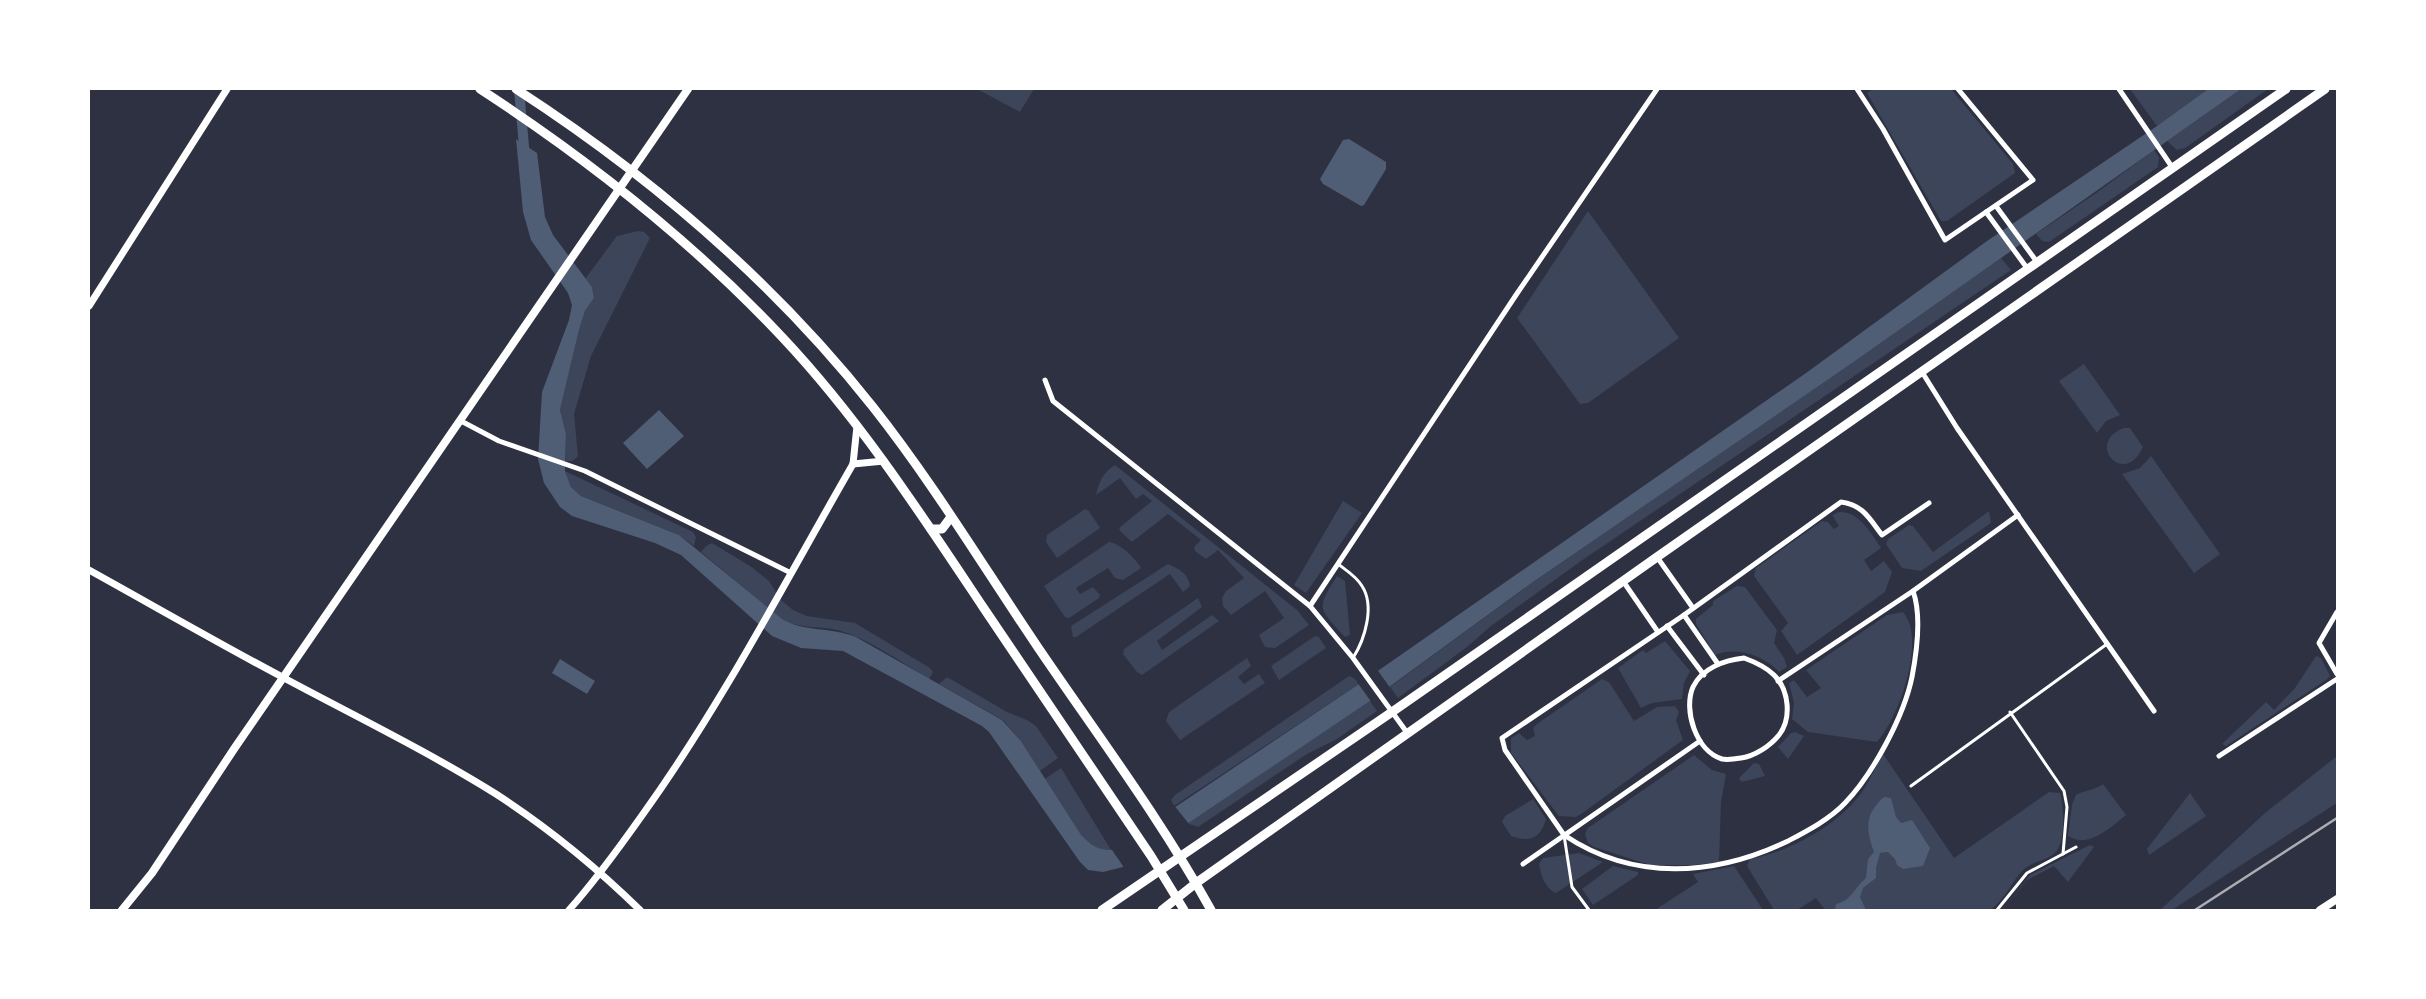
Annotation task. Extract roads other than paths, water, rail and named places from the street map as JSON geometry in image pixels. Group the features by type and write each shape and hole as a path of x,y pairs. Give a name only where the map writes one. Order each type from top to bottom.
{"main road":[{"path":"480,89 547,133 620,190 731,286 782,338 857,426 884,461 1161,870 1184,910"},
{"path":"516,89 631,171 746,269 805,328 874,409 951,517 1151,814 1196,883 1211,910"},
{"path":"122,910 152,873 234,749 688,89"},
{"path":"1102,910 1392,712 2286,89"},
{"path":"1162,910 1196,883 1657,556 2325,89"},
{"path":"931,530 942,529 951,517"},
{"path":"2320,910 2337,899"}],"street":[{"path":"89,306 227,89"},
{"path":"1310,606 1513,300 1657,89"},
{"path":"1858,89 1883,129 1945,240 2033,180 1958,89"},
{"path":"2119,89 2144,122 2172,167"},
{"path":"1996,206 2036,262"},
{"path":"1986,212 2027,268"},
{"path":"1922,372 1958,428 2154,711"},
{"path":"1045,380 1053,400 1310,606 1353,658 1408,734"},
{"path":"461,421 499,441 531,454 585,471 790,573"},
{"path":"569,910 601,873 668,780 756,634 853,464 857,426"},
{"path":"853,464 884,461"},
{"path":"1913,591 1916,601 1916,660 1908,696 1891,735 1844,804 1806,832 1773,848 1716,867 1648,868 1623,862 1578,844 1564,835 1505,750 1502,738 1684,615 1841,502 1854,503 1865,512 1882,534 1929,503"},
{"path":"1778,681 1913,591 2018,515"},
{"path":"1657,556 1693,608"},
{"path":"89,570 284,678 366,720 496,794 601,873 640,910"},
{"path":"1623,581 1658,632"},
{"path":"2337,612 2319,643 2337,674"},
{"path":"1684,615 1718,664"},
{"path":"1667,626 1704,675"},
{"path":"1744,658 1766,669 1778,681 1786,694 1787,720 1780,734 1771,743 1753,755 1722,759 1712,753 1700,741 1692,719 1690,700 1694,687 1704,675 1718,664 1744,658"},
{"path":"2219,756 2337,679"},
{"path":"1522,864 1700,741"}],"lane":[{"path":"1338,564 1354,576 1363,587 1367,609 1362,644 1353,658"},
{"path":"1911,786 1992,729 2010,712 2107,643"},
{"path":"2010,712 2064,791 2067,807 2063,854"},
{"path":"1564,835 1572,887 1589,910"},
{"path":"1997,910 2027,873 2076,847"}],"waterway":[{"path":"519,89 525,158"}],"railway":[{"path":"2195,910 2337,818"}]}
